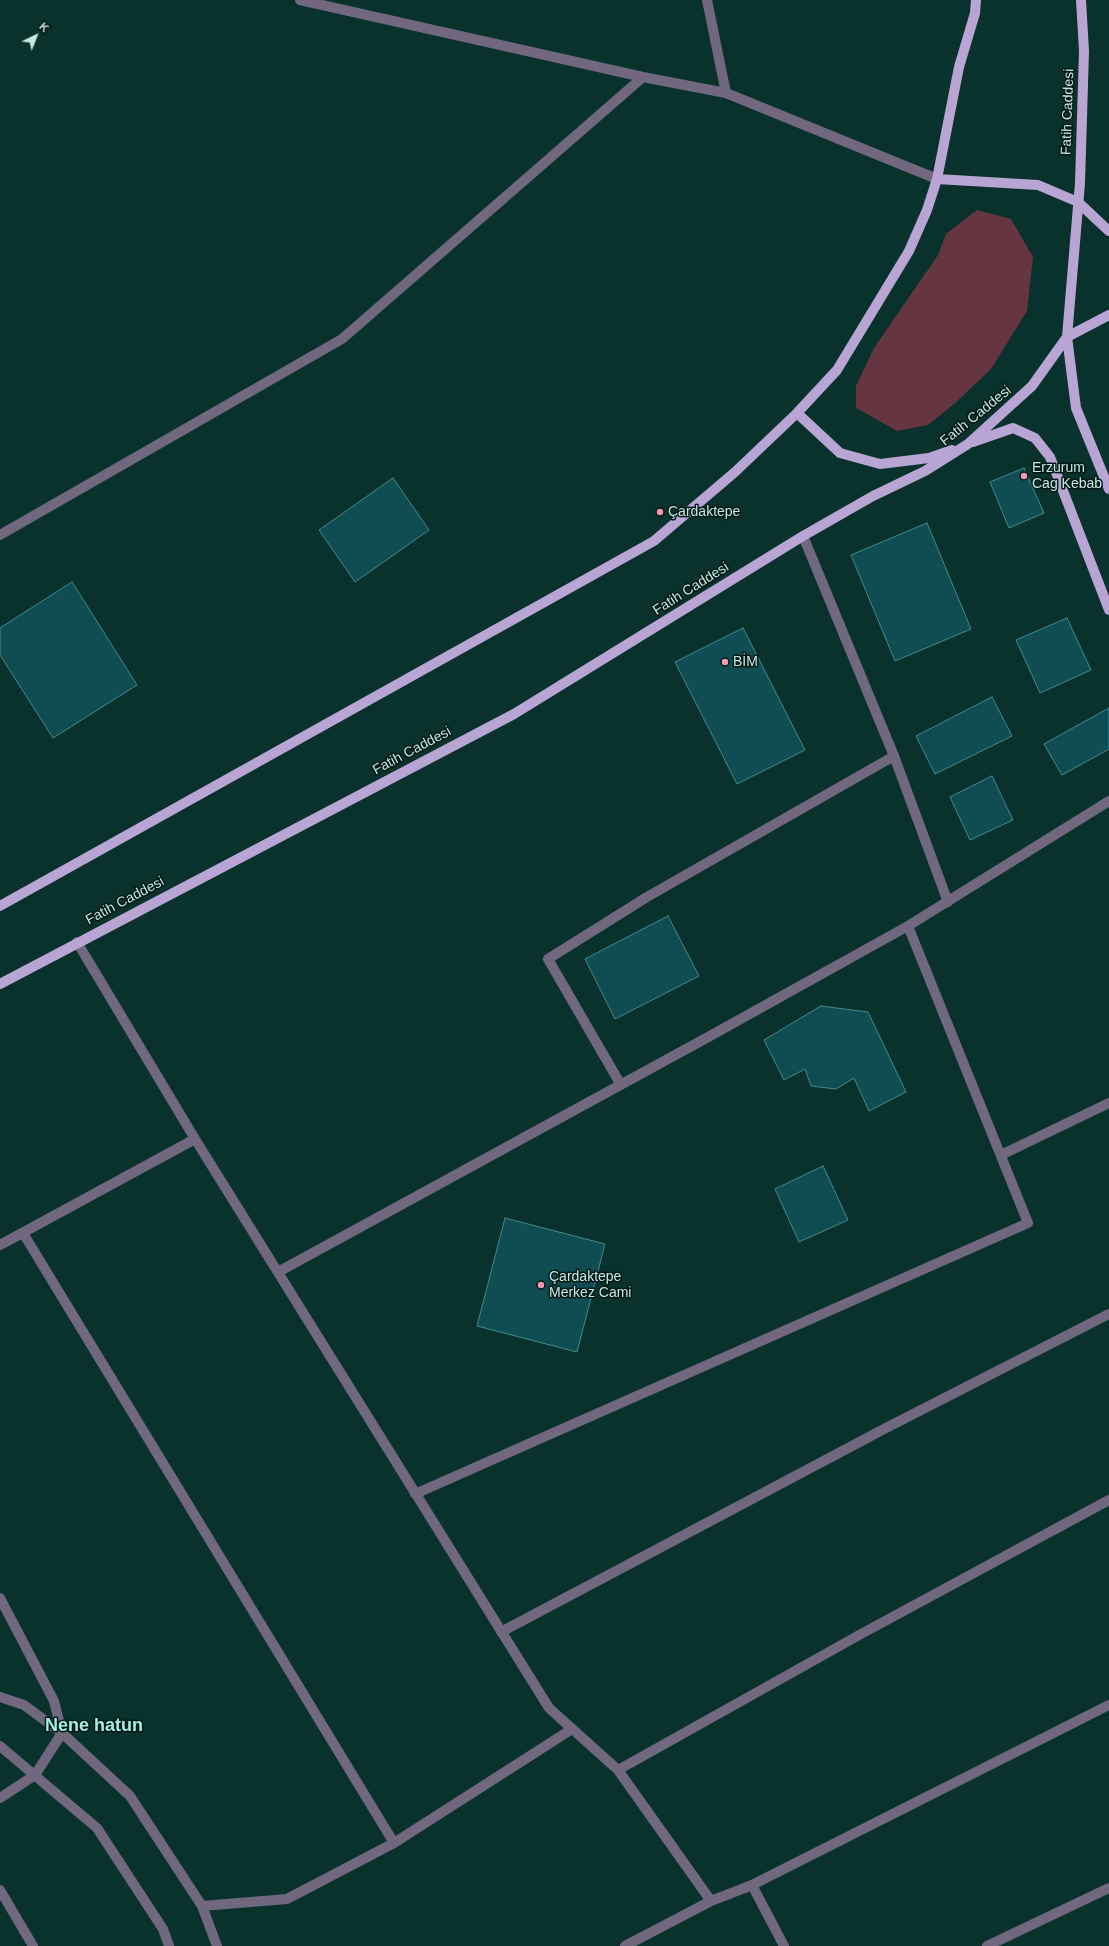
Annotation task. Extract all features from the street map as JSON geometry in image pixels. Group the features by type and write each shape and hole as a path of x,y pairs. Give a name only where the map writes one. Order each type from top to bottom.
{"main road":[{"path":"0,906 654,540 735,472 797,413 837,370 909,251 927,210 937,179 959,67 975,13 976,0"},
{"name":"Fatih Caddesi","path":"0,984 77,942 514,714 803,536 873,496 926,471 968,444 1032,386 1068,337 1078,202 1084,51 1081,0"},
{"path":"937,179 1038,185 1078,202 1109,231"},
{"path":"1109,315 1068,337 1076,408 1109,489"},
{"path":"797,413 840,453 880,464 929,458 1013,428 1035,438 1050,457 1109,610"}],"street":[{"path":"300,0 643,77 726,93 937,179"},
{"path":"707,0 726,93"},
{"path":"0,535 342,339 643,77"},
{"path":"803,536 894,756 948,902"},
{"path":"621,1085 548,959 648,897 894,756"},
{"path":"278,1272 621,1085 908,926 1109,801"},
{"path":"415,1494 1028,1223 908,926"},
{"path":"77,942 195,1139 549,1708 618,1770 711,1901"},
{"path":"1000,1156 1109,1102"},
{"path":"0,1245 195,1139"},
{"path":"23,1233 394,1843"},
{"path":"501,1632 884,1429 1109,1314"},
{"path":"618,1770 861,1634 1109,1500"},
{"path":"0,1598 54,1701 62,1733 35,1775 0,1798"},
{"path":"0,1697 24,1705 62,1733 130,1796 202,1906 217,1946"},
{"path":"625,1946 711,1901 752,1885 1109,1705"},
{"path":"202,1906 287,1899 394,1843 572,1729"},
{"path":"0,1746 97,1828 163,1929 169,1946"},
{"path":"752,1885 784,1946"},
{"path":"987,1946 1109,1888"},
{"path":"0,1890 33,1946"}],"shaded area":[{"path":"977,210 1011,219 1033,257 1027,311 991,369 954,404 928,425 897,431 856,408 856,386 874,348 938,255 946,234"}],"building":[{"path":"1024,468 1044,513 1009,528 990,482"},
{"path":"393,478 429,530 355,582 319,530"},
{"path":"927,523 971,629 895,661 851,555"},
{"path":"72,582 137,685 53,738 0,655 0,628"},
{"path":"1067,618 1091,670 1040,693 1016,640"},
{"path":"743,628 805,750 737,784 675,662"},
{"path":"992,697 1012,736 935,774 916,736"},
{"path":"1109,708 1109,749 1062,775 1044,744"},
{"path":"992,776 1013,820 970,840 950,797"},
{"path":"668,916 699,976 615,1019 585,959"},
{"path":"821,1006 868,1012 906,1092 869,1111 854,1078 836,1089 811,1086 805,1069 784,1080 764,1040"},
{"path":"823,1166 848,1220 799,1242 775,1189"},
{"name":"Çardaktepe Merkez Cami","path":"505,1218 605,1244 577,1352 477,1326"}],"place":[{"name":"Erzurum Cag Kebab","path":"1024,476"},
{"name":"Çardaktepe","path":"660,512"},
{"name":"BİM","path":"725,662"},
{"name":"Çardaktepe Merkez Cami","path":"541,1285"}],"district":[{"name":"Nene hatun","path":"94,1726"}]}
